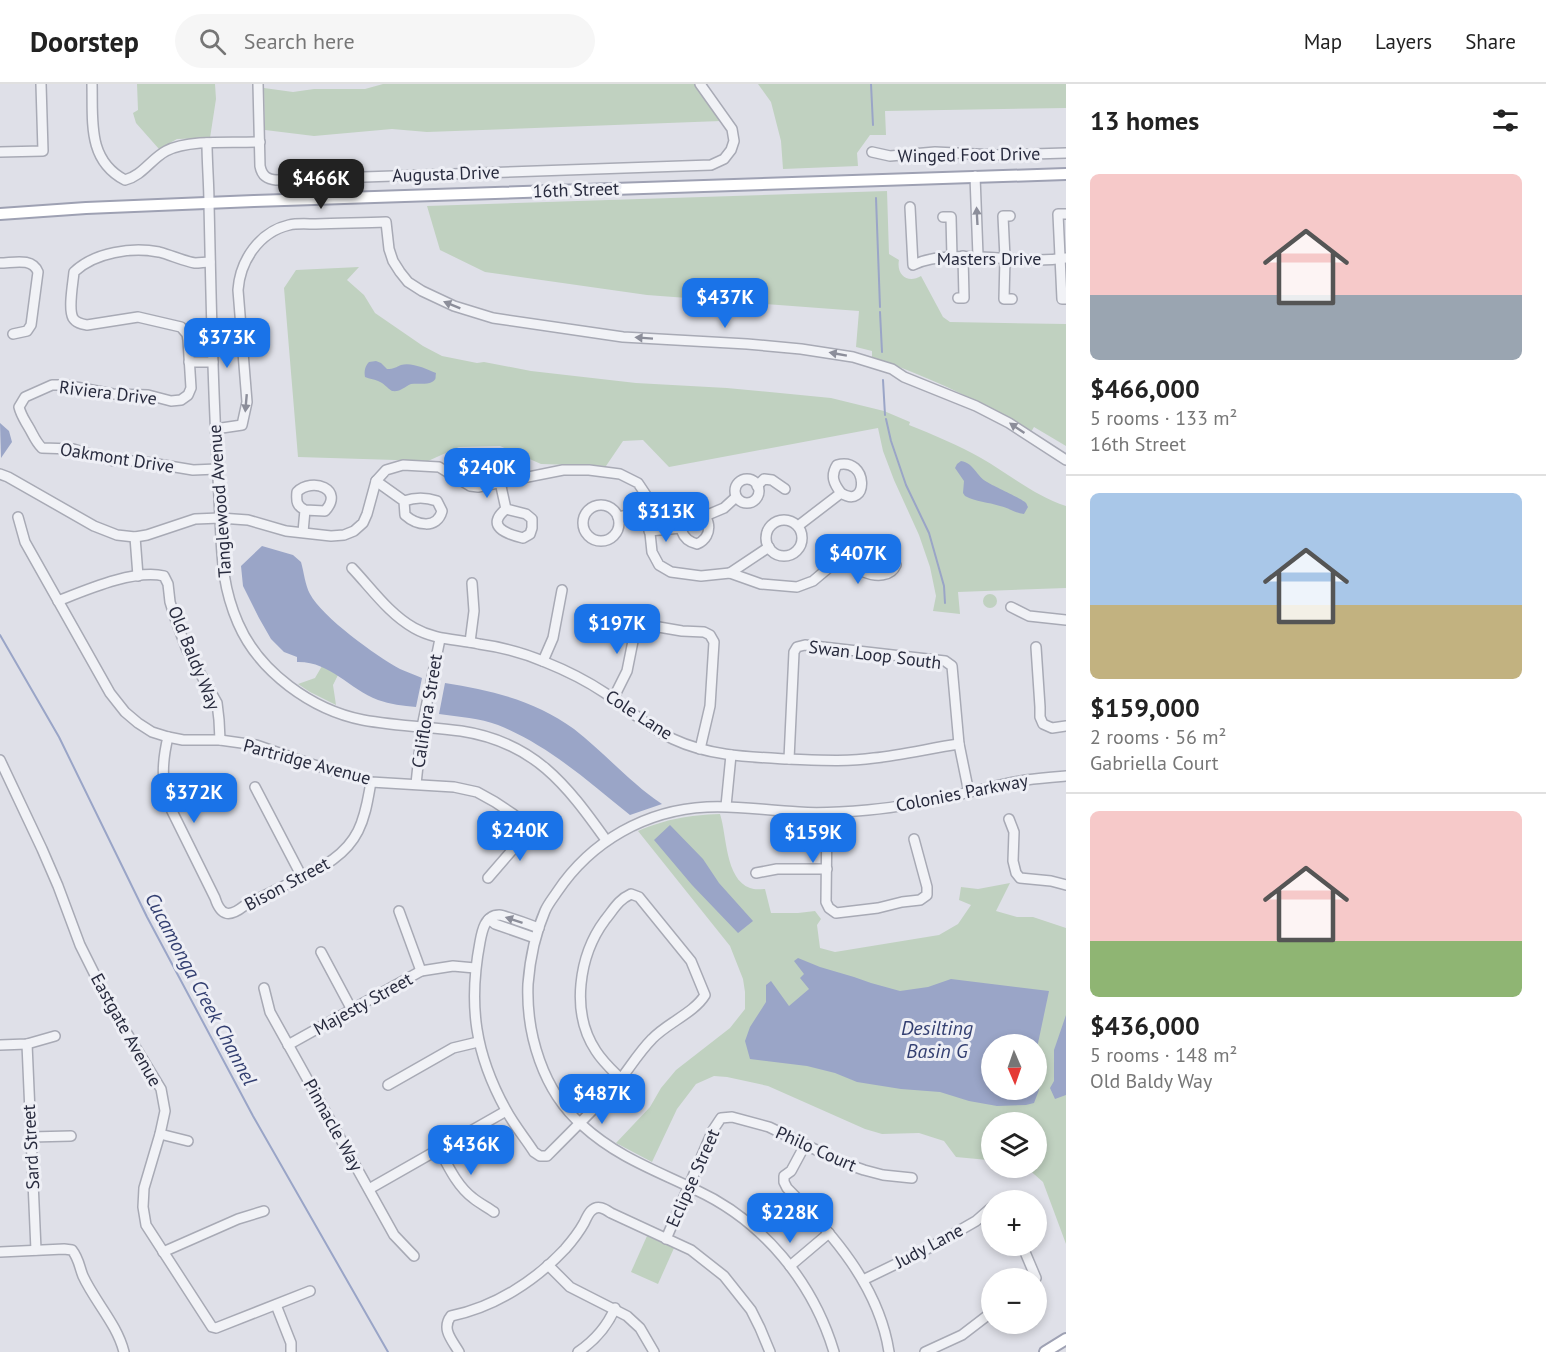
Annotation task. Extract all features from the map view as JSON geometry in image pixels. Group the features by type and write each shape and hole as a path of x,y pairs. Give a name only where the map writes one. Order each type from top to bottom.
{"main road":[{"name":"16th Street","path":"0,214 209,203 1066,174"},
{"path":"1045,1352 1066,1339"}],"street":[{"path":"0,152 43,151 41,84"},
{"path":"92,84 94,138 99,154 115,175 124,180 133,178 165,151 181,144 260,142 258,84"},
{"name":"Augusta Drive","path":"260,142 260,166 264,176 276,180 711,165 724,159 734,141 732,129 700,84"},
{"name":"Tanglewood Avenue","path":"207,143 215,429 222,566 226,590 239,625 252,648 271,671 301,695 342,715 364,720 464,732 498,740 525,753 557,777 606,840"},
{"name":"Winged Foot Drive","path":"872,152 890,156 935,152 996,155 1066,153"},
{"path":"975,176 978,256"},
{"name":"Masters Drive","path":"910,207 914,265 927,259 963,256 1038,260 1063,258"},
{"path":"1066,214 1058,214 1063,258 1062,299 1066,299"},
{"path":"943,217 951,216 952,257"},
{"path":"1010,216 1003,216 1004,299 1012,299"},
{"path":"215,429 242,425 248,402 238,290 244,262 254,249 266,236 289,225 386,222 389,249 393,261 408,282 454,306 493,318 623,337 747,344 853,357 892,369 904,377 976,406 1009,423 1066,460"},
{"path":"210,262 196,263 147,251 115,253 93,260 74,272 71,311 74,319 87,325 138,318 181,327 187,334 189,362 213,362"},
{"path":"958,298 964,298 963,256"},
{"path":"0,263 32,263 38,272 31,326 27,331 13,334"},
{"name":"Riviera Drive","path":"28,426 21,416 19,407 25,398 52,385 65,385 113,394 148,395 171,401 181,400 188,395 190,388 189,362"},
{"name":"Oakmont Drive","path":"28,426 35,441 42,448 73,448 114,461 139,461 193,470 217,469"},
{"path":"0,474 94,526 117,535 135,537 195,519 220,518 249,520 272,528 331,536 354,531 363,523 376,481 386,470 403,465 439,467 470,486 478,488 563,470 590,470 620,474 638,483 646,495 652,552 659,565 671,572 701,576 730,573 761,584 797,587 813,581 832,565 842,561 853,561"},
{"path":"748,479 757,486 758,494 754,500 746,503 736,497 735,490 741,481 748,479"},
{"path":"757,486 764,479 772,480 785,489"},
{"path":"376,481 404,501"},
{"path":"500,482 506,509"},
{"path":"798,526 841,494"},
{"path":"705,516 724,508 736,497"},
{"path":"690,508 702,511 705,516 709,531 708,537 697,544 686,540 681,528 681,519 685,510 690,508"},
{"path":"303,532 305,510"},
{"path":"618,518 648,511"},
{"name":"Partridge Avenue","path":"18,517 25,542 110,693 125,712 138,723 152,732 183,740 220,740 256,745 371,782 454,787 477,792 513,813 526,829 520,841 488,878"},
{"path":"788,520 798,526 802,543 795,552 784,556 778,555 769,547 766,536 771,525 776,521 788,520"},
{"path":"649,531 681,528"},
{"path":"58,601 99,584 138,576 135,537"},
{"path":"730,573 769,547"},
{"name":"Cole Lane","path":"352,568 396,615 412,627 440,639 470,642 508,650 543,661 591,684 658,731 700,749 731,755 846,760 872,759 959,744"},
{"name":"Old Baldy Way","path":"138,576 154,574 164,576 168,584 170,602 187,650 216,704 220,740"},
{"path":"470,642 474,611 472,583"},
{"path":"543,661 553,638 562,590"},
{"path":"1011,607 1029,616 1066,620"},
{"path":"613,699 627,671 635,631 639,626 704,632 710,635 714,642 710,706 700,749"},
{"name":"Califlora Street","path":"416,784 422,727 440,639"},
{"name":"Swan Loop South","path":"789,759 794,652 797,647 806,645 945,661 952,666 959,744"},
{"path":"1036,647 1040,717 1043,724 1052,728 1066,726"},
{"name":"Bison Street","path":"168,737 163,760 163,784 166,795 219,908 225,913 236,912 337,858 349,846 358,831 365,815 371,782"},
{"path":"959,744 969,793"},
{"path":"726,806 731,755"},
{"name":"Eastgate Avenue","path":"0,760 42,849 80,945 111,1007 161,1089 165,1111 144,1188 143,1207 146,1225 212,1327 216,1328 276,1305"},
{"name":"Colonies Parkway","path":"834,1352 819,1311 790,1266 755,1228 732,1210 624,1156 579,1123 562,1103 539,1060 533,1040 528,990 529,971 536,938 546,909 580,863 606,840 638,823 682,809 726,806 827,813 896,807 1025,780 1066,776"},
{"path":"255,787 302,877"},
{"path":"827,813 826,902 829,908 836,913 920,900 927,895 927,886 914,839"},
{"path":"1009,819 1014,832 1013,861 1020,878 1066,885"},
{"path":"756,873 777,869 827,869"},
{"path":"539,928 498,915 489,919 483,927 475,968 474,998 478,1042 489,1075 506,1111 534,1152 540,1156 547,1156 579,1123 621,1078 661,1030 700,1003 705,995 691,961 639,897 631,894 621,899 593,939 584,962 581,1009 594,1049 621,1078"},
{"path":"399,911 421,971"},
{"path":"489,919 495,924 536,938"},
{"path":"321,952 352,1010"},
{"name":"Majesty Street","path":"288,1045 421,971 453,966 475,968"},
{"name":"Pinnacle Way","path":"264,988 270,1012 394,1235 414,1256"},
{"path":"0,1045 27,1044 55,1036"},
{"path":"388,1085 453,1048 478,1042"},
{"name":"Sard Street","path":"27,1044 36,1250"},
{"path":"369,1189 506,1111"},
{"name":"Philo Court","path":"721,1118 732,1117 769,1127 841,1162 864,1170 883,1175 912,1178"},
{"name":"Eclipse Street","path":"666,1239 717,1122 721,1118"},
{"path":"160,1134 188,1141"},
{"path":"31,1137 71,1136"},
{"path":"805,1145 791,1171 784,1176 784,1182 829,1233 863,1280 881,1322 889,1352"},
{"path":"439,1149 451,1172 466,1193 494,1212"},
{"path":"459,1352 446,1327 447,1320 451,1316 504,1297 532,1279 566,1248 590,1212 597,1208 604,1208 691,1250 724,1276 751,1310 770,1352"},
{"path":"163,1251 238,1219 264,1211"},
{"name":"Judy Lane","path":"863,1280 929,1248 981,1217"},
{"path":"790,1266 829,1233"},
{"path":"0,1252 72,1250 78,1258 83,1277 119,1337 124,1352"},
{"path":"548,1265 570,1287 627,1316 640,1328 654,1352"},
{"path":"291,1352 291,1343 276,1305 309,1291"},
{"path":"578,1352 600,1333 615,1308"},
{"path":"925,1352 962,1335 981,1320"}],"green space":[{"path":"137,84 215,84 216,99 210,138 177,139 159,149 136,123 133,113 138,110"},
{"path":"383,84 694,84 721,121 427,132 392,129 314,136 265,130 264,88 293,92 314,89 365,89"},
{"path":"758,84 1066,84 1066,108 885,111 886,135 870,135 857,153 858,166 783,169 781,141 771,102"},
{"path":"887,191 889,254 899,260 899,270 904,277 912,279 921,276 943,317 950,322 1066,324 1066,446 1034,427 1031,432 953,390 872,357 872,351 856,347 859,311 647,295 485,272 440,250 427,206"},
{"path":"359,267 347,280 364,295 375,313 423,346 442,356 531,371 636,383 727,388 831,398 884,411 910,422 909,425 972,453 1033,491 1066,506 1066,588 958,592 960,614 933,611 936,596 930,567 919,535 883,451 878,428 669,467 643,440 623,441 606,466 541,464 500,446 459,447 428,461 298,457 284,288 296,270"},
{"path":"987,594 993,594 997,601 993,608 987,608 983,604 983,598"},
{"path":"322,666 338,675 333,685 336,705 298,684 315,678"},
{"path":"720,814 728,856 736,876 750,888 765,889 771,913 815,911 821,919 817,925 820,948 835,952 939,935 958,924 971,905 959,900 961,887 978,889 1010,883 996,911 1017,917 1033,917 1066,928 1066,1244 1047,1190 1038,1178 1047,1178 1047,1112 981,1112 981,1159 956,1157 944,1141 919,1133 882,1134 865,1129 768,1086 714,1076 696,1084 677,1109 652,1162 616,1143 650,1107 661,1088 676,1070 730,1028 745,1009 743,979 730,946 638,831 659,823"},
{"path":"647,1236 674,1248 658,1284 631,1272"}],"water":[{"path":"376,361 387,369 405,364 419,366 436,373 436,378 430,383 411,384 400,390 392,391 380,382 365,377 365,369 369,362"},
{"path":"0,423 9,431 12,442 1,458"},
{"path":"961,461 969,464 987,482 1026,503 1028,507 1024,514 965,496 964,481 955,468"},
{"path":"262,546 293,555 301,562 310,594 326,614 378,655 400,669 422,678 416,707 378,700 320,666 297,662 297,657 284,652 271,639 243,586 241,566"},
{"path":"445,683 512,698 559,719 585,738 662,804 630,815 567,765 516,733 484,721 439,714"},
{"path":"670,825 703,859 719,883 753,921 738,933 692,885 654,840"},
{"name":"Desilting Basin G","path":"798,958 900,991 928,987 951,979 1049,991 1040,1034 981,1034 981,1100 1035,1100 1034,1103 997,1106 969,1101 940,1092 857,1082 835,1073 807,1066 750,1059 745,1041 750,1027 766,1002 766,985 771,981 789,1006 809,989 800,978 804,974 794,961"},
{"path":"1066,1015 1066,1095 1055,1099 1050,1088 1054,1081 1054,1050"}],"waterway":[{"path":"871,84 873,125"},
{"path":"876,198 880,307"},
{"path":"880,312 882,352"},
{"path":"883,380 885,415"},
{"path":"886,419 906,485 929,533 944,586 945,603"},
{"name":"Cucamonga Creek Channel","path":"0,635 59,737 147,917 253,1116 388,1352"}]}
